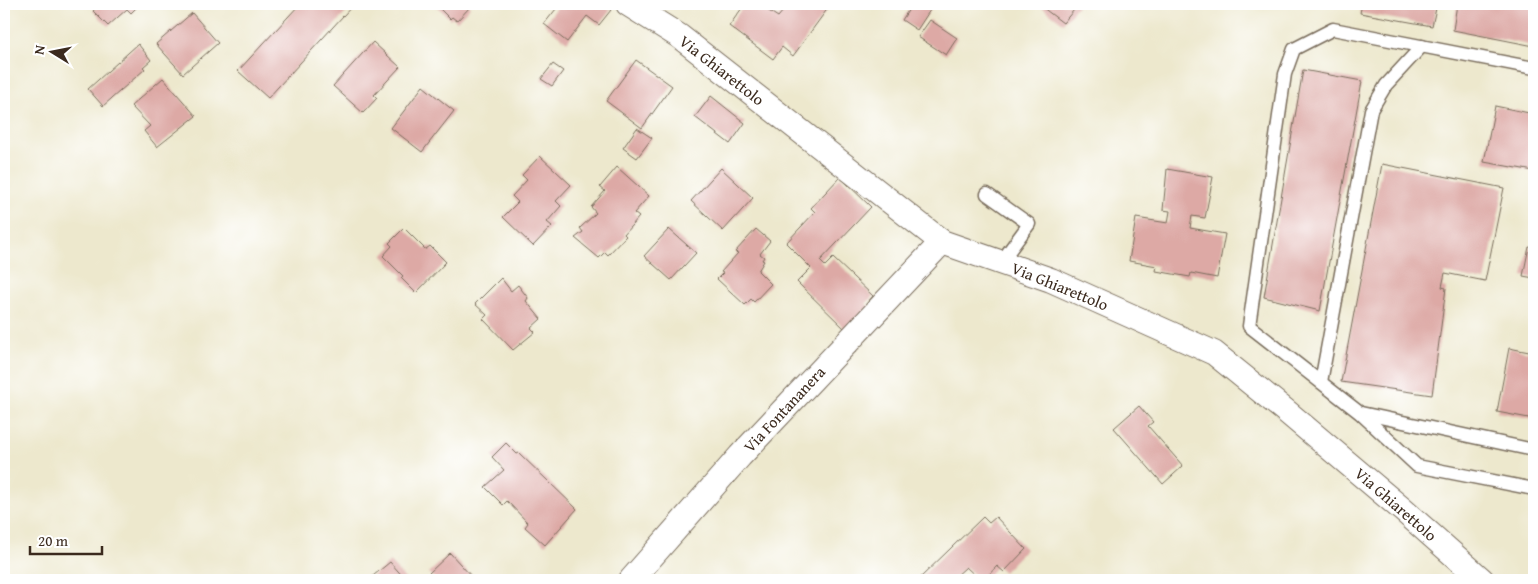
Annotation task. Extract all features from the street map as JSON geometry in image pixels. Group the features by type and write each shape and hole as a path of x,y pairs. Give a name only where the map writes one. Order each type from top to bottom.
{"street":[{"name":"Via Ghiarettolo","path":"628,4 679,36 942,242 1051,280 1214,353 1403,510 1482,580"},
{"name":"Via Fontananera","path":"631,580 740,456 942,242"}],"lane":[{"path":"1534,68 1333,29 1294,49 1285,74 1249,326 1360,413 1417,466 1534,489"},
{"path":"1321,382 1371,110 1386,85 1422,46"},
{"path":"987,194 1029,224 1002,262"},
{"path":"1360,413 1534,450"}],"building":[{"path":"95,4 140,4 131,13 127,9 108,26 93,11 98,6"},
{"path":"300,4 354,4 268,98 238,71"},
{"path":"435,4 467,4 470,7 457,21 452,17 450,19"},
{"path":"560,4 603,4 611,10 599,25 587,16 567,42 544,24"},
{"path":"745,4 758,4 778,17 789,4 831,4 793,56 782,47 773,59 729,26"},
{"path":"907,4 934,4 917,30 902,20 911,6"},
{"path":"1038,4 1079,4 1063,23"},
{"path":"1362,4 1437,4 1432,26 1360,13"},
{"path":"1457,4 1534,4 1534,46 1453,30"},
{"path":"192,13 218,43 183,74 156,44"},
{"path":"930,20 957,38 946,55 918,37"},
{"path":"373,42 400,67 374,95 377,98 363,113 333,86"},
{"path":"138,44 151,60 143,67 145,69 103,106 88,89"},
{"path":"636,60 672,86 642,128 606,101"},
{"path":"553,64 563,71 552,86 541,79"},
{"path":"1303,70 1362,81 1320,311 1264,297"},
{"path":"163,78 196,116 157,147 144,131 150,126 131,106"},
{"path":"423,86 454,111 422,152 391,128"},
{"path":"711,96 745,123 730,144 695,117"},
{"path":"1495,106 1534,114 1534,171 1484,162"},
{"path":"637,128 652,138 637,158 623,148"},
{"path":"540,156 571,185 556,201 561,206 547,222 552,226 533,246 503,217 518,202 512,196 527,180 522,175"},
{"path":"1382,164 1504,188 1485,281 1445,273 1442,287 1446,288 1432,395 1341,382"},
{"path":"617,167 649,196 634,213 639,217 624,234 626,236 608,255 605,252 599,258 575,238 583,232 580,228 596,213 591,207 605,191 600,187"},
{"path":"721,168 753,198 723,231 691,201"},
{"path":"1167,169 1213,177 1205,218 1192,216 1190,228 1225,234 1217,278 1191,273 1190,277 1156,271 1157,266 1129,261 1136,218 1168,223 1170,211 1163,210"},
{"path":"840,177 871,207 820,261 825,266 833,258 873,296 866,304 872,308 848,332 797,282 811,268 786,243 815,212 811,208"},
{"path":"404,228 425,249 430,246 446,262 416,293 401,278 403,276 383,256 392,246 389,243"},
{"path":"669,229 696,253 671,280 644,256"},
{"path":"756,229 770,241 760,254 764,257 762,260 764,261 758,271 771,284 754,302 751,299 745,305 717,279 738,253 735,252"},
{"path":"1529,247 1534,248 1534,278 1523,276"},
{"path":"501,278 511,291 518,285 528,298 526,301 541,319 531,328 535,332 513,350 483,319 487,315 475,304"},
{"path":"1509,348 1534,353 1534,419 1497,412"},
{"path":"1139,406 1153,422 1148,426 1183,466 1163,484 1114,428"},
{"path":"506,443 517,454 519,453 577,509 545,545 525,527 528,523 507,501 503,505 485,487 504,470 492,457"},
{"path":"983,517 989,523 996,517 1026,549 1004,572 997,566 984,580 980,580 966,567 955,577 958,580 918,580"},
{"path":"450,553 472,577 469,580 435,580 429,573"},
{"path":"390,562 406,580 368,580"}]}
